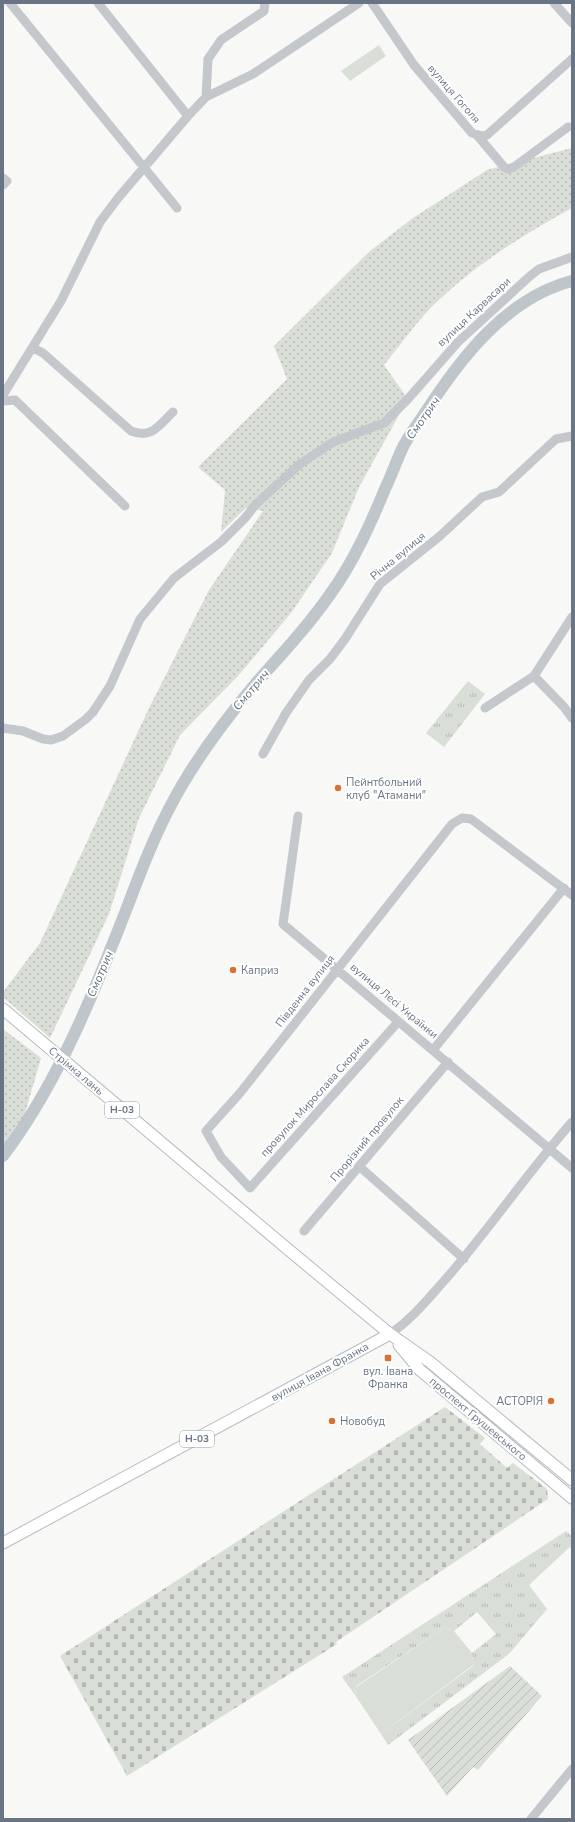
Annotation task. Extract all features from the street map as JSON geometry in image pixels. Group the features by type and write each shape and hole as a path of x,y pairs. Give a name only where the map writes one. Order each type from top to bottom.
{"main road":[{"name":"Стрімка лань","path":"3,1009 241,1210"},
{"name":"проспект Грушевського","path":"241,1210 390,1334 430,1362 572,1480"},
{"name":"проспект Грушевського","path":"390,1334 420,1370 572,1498"},
{"name":"вулиця Івана Франка","path":"3,1543 390,1334"}],"street":[{"path":"10,3 177,208"},
{"path":"98,3 188,116"},
{"path":"206,97 208,59 221,40 264,7 274,3"},
{"path":"3,396 61,300 100,222 118,198 188,116 206,97 253,74 359,3"},
{"name":"вулиця Гоголя","path":"372,3 414,65 472,133 477,135 487,135 572,59"},
{"path":"554,3 572,23"},
{"path":"477,135 504,167 508,169 514,167 568,127"},
{"path":"3,178 7,181 3,185"},
{"name":"вулиця Карвасари","path":"3,728 51,740 62,736 81,723 93,712 104,696 140,619 174,578 221,542 246,518 256,504 300,464 333,442 384,423 405,402 458,342 530,276 539,269 572,256"},
{"path":"33,348 43,353 131,431 142,435 152,432 173,412"},
{"path":"3,401 14,400 125,506"},
{"name":"Річна вулиця","path":"264,754 286,713 309,680 330,659 345,639 380,584 440,536 482,497 498,492 556,439 572,436"},
{"path":"485,708 534,676 572,617"},
{"path":"560,635 572,630"},
{"path":"534,676 572,718"},
{"name":"вулиця Лесі Українки","path":"298,816 283,924 572,1168"},
{"name":"Південна вулиця","path":"250,1188 221,1157 206,1131 240,1093 452,824 462,818 471,819 564,888"},
{"path":"433,1050 564,888 572,895"},
{"name":"провулок Мирослава Скорика","path":"250,1188 398,1022"},
{"name":"Прорізний провулок","path":"304,1231 448,1062"},
{"name":"вулиця Івана Франка","path":"390,1334 407,1322 464,1258 549,1149 572,1122"},
{"path":"360,1167 464,1258"},
{"path":"531,1819 572,1769"}],"green space":[{"path":"379,45 386,56 350,81 341,71"},
{"path":"572,148 572,208 513,243 475,269 457,284 424,315 384,365 408,399 359,487 332,553 291,613 238,676 180,735 139,818 109,914 50,1038 3,997 3,992 40,943 149,708 209,590 263,511 246,508 221,532 225,490 198,467 287,379 274,346 370,251 413,218 487,170"},
{"path":"468,681 485,694 444,747 426,733"},
{"path":"3,1029 41,1058 21,1127 3,1148"},
{"path":"445,1407 485,1438 480,1444 507,1468 513,1463 547,1489 548,1499 336,1642 337,1644 127,1776 60,1656"},
{"path":"566,1531 572,1536 572,1549 570,1547 529,1585 547,1609 509,1654 388,1745 381,1734 473,1666 472,1653 496,1634 477,1612 454,1631 444,1628 356,1686 355,1695 342,1677"},
{"path":"444,1628 454,1631 472,1653 473,1665 381,1734 355,1695 356,1687"},
{"path":"510,1666 542,1696 478,1770 473,1767 447,1796 408,1740"}],"waterway":[{"name":"Смотрич","path":"3,1156 36,1106 65,1053 102,971 154,839 189,773 232,712 323,605 339,581 354,556 367,529 404,445 453,372 469,352 506,316 526,301 548,289 572,281"}],"place":[{"name":"Пейнтбольний клуб \"Атамани\"","path":"338,788"},
{"name":"Каприз","path":"233,970"},
{"name":"вул. Івана Франка","path":"388,1358"},
{"name":"АСТОРІЯ","path":"551,1401"},
{"name":"Новобуд","path":"332,1421"}]}
